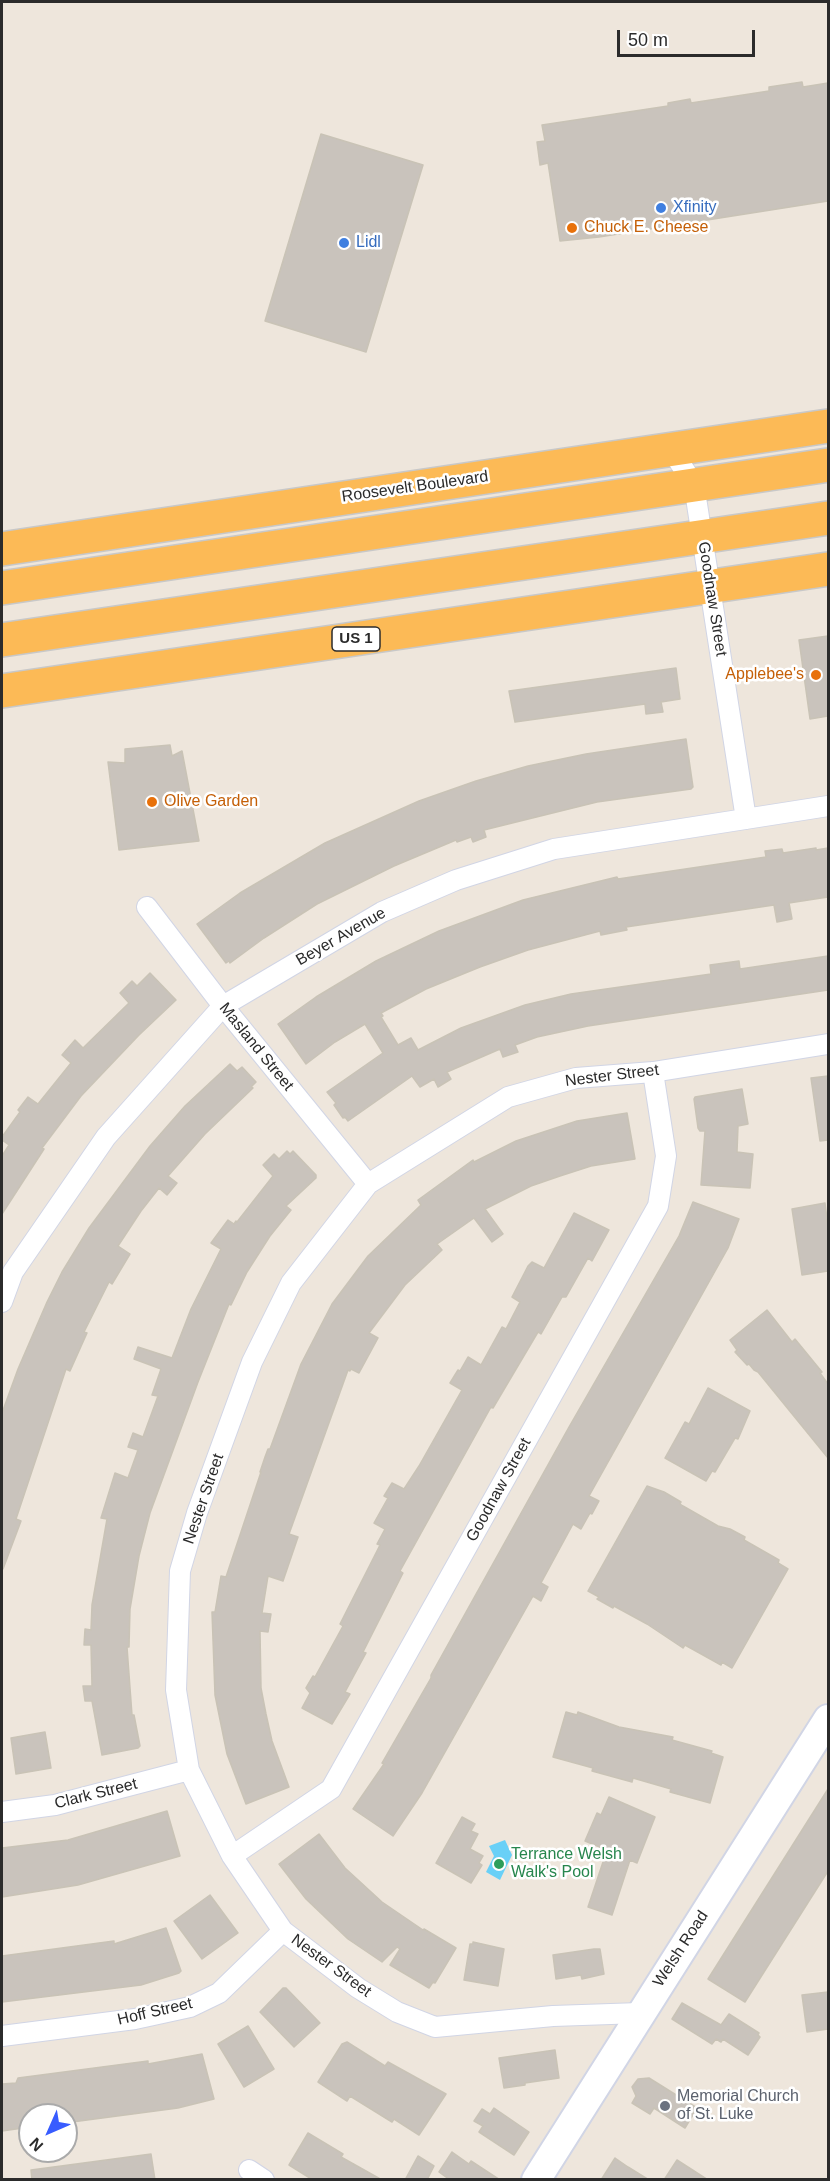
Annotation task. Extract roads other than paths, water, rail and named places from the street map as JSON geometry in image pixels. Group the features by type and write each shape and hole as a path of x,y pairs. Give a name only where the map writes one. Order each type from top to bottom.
{"highway":[{"name":"Roosevelt Boulevard","path":"2,549 828,426"},
{"path":"2,588 828,465"},
{"path":"2,640 824,519"},
{"name":"US 1","path":"2,691 828,568"}],"main road":[{"name":"Welsh Road","path":"536,2180 828,1719"}],"street":[{"name":"Goodnaw Street","path":"694,485 706,444"},
{"name":"Goodnaw Street","path":"671,449 694,485 746,819"},
{"name":"Beyer Avenue","path":"2,1302 7,1269 106,1137 223,1006 382,912 456,880 554,849 828,806"},
{"name":"Masland Street","path":"147,906 223,1006 368,1184"},
{"name":"Nester Street","path":"640,2013 553,2016 435,2027 397,2012 358,1988 283,1931 232,1856 189,1770 176,1690 180,1571 197,1513 252,1362 291,1283 368,1184 508,1097 576,1078 653,1072 828,1044"},
{"name":"Goodnaw Street","path":"232,1856 331,1789 658,1206 666,1156 653,1072"},
{"name":"Clark Street","path":"2,1812 55,1805 189,1770"},
{"name":"Hoff Street","path":"2,2036 135,2019 190,2007 219,1993 283,1931"}],"water":[{"name":"Terrance Welsh Walk's Pool","path":"505,1840 512,1855 500,1880 486,1872 494,1856 489,1846"}],"place":[{"name":"Xfinity","path":"661,208"},
{"name":"Chuck E. Cheese","path":"572,228"},
{"name":"Lidl","path":"344,243"},
{"name":"Applebee's","path":"816,675"},
{"name":"Olive Garden","path":"152,802"},
{"name":"Terrance Welsh Walk's Pool","path":"499,1864"},
{"name":"Memorial Church of St. Luke","path":"665,2106"}]}
